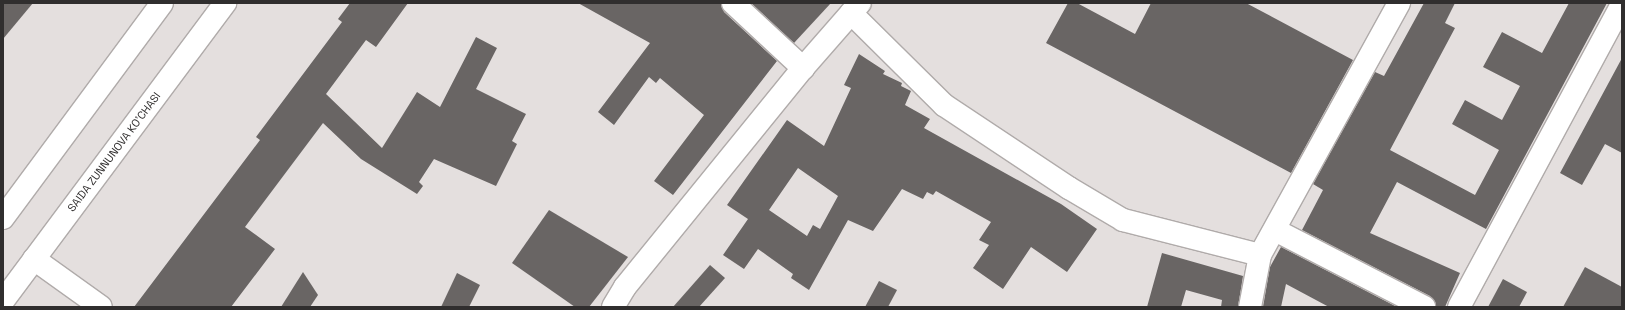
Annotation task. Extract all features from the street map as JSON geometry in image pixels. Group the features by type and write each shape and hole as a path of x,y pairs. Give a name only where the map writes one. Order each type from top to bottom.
{"street":[{"path":"3,218 120,63 162,3"},
{"name":"SAIDA ZUNNUNOVA KO'CHASI","path":"3,301 225,3"},
{"path":"733,3 803,68"},
{"path":"1250,307 1260,255 1399,3"},
{"path":"1459,307 1622,4"},
{"path":"613,307 625,287 803,68 855,8 944,105 1116,216 1123,220 1260,255"},
{"path":"1275,230 1424,307"},
{"path":"34,259 101,307"}],"building":[{"path":"3,3 33,3 3,39"},
{"path":"350,3 408,3 376,47 366,40 326,94 382,148 417,92 440,107 476,37 497,48 476,89 526,114 512,141 517,144 496,186 434,159 419,182 423,186 417,194 361,159 323,123 245,227 275,249 231,307 134,307 260,140 256,137 342,22 338,19"},
{"path":"578,3 721,3 724,12 777,61 673,195 654,181 704,115 660,78 656,83 649,77 614,125 598,112 650,43"},
{"path":"751,3 831,3 794,43"},
{"path":"1068,3 1077,3 1135,34 1151,3 1246,3 1353,60 1291,173 1046,43"},
{"path":"1424,3 1455,3 1445,23 1455,28 1390,150 1475,195 1499,150 1452,124 1465,100 1502,120 1520,86 1483,67 1502,32 1542,53 1569,3 1607,3 1486,229 1397,182 1370,233 1460,273 1445,307 1436,307 1430,296 1302,230 1323,190 1313,184 1375,72 1384,76"},
{"path":"859,54 885,71 883,74 902,83 901,86 911,91 905,105 930,119 924,128 1061,204 1097,229 1067,272 1031,247 1003,289 973,268 989,245 979,240 991,222 936,191 933,195 927,192 923,199 902,189 873,231 848,220 809,290 791,278 793,274 758,249 744,269 723,255 748,219 727,205 787,120 824,146 851,88 844,85","holes":["798,168 838,196 820,229 813,225 807,236 769,210"]},
{"path":"1622,58 1622,153 1605,144 1582,185 1560,173"},
{"path":"549,210 628,257 589,307 575,307 512,263"},
{"path":"1281,247 1397,307 1329,307 1286,284 1281,307 1263,307 1270,267"},
{"path":"1162,253 1243,276 1238,307 1221,307 1222,300 1186,290 1181,307 1147,307"},
{"path":"710,265 725,278 699,307 673,307"},
{"path":"1585,267 1622,287 1622,307 1563,307"},
{"path":"303,272 318,295 310,307 281,307"},
{"path":"457,273 480,285 469,307 441,307"},
{"path":"1503,279 1527,292 1519,307 1488,307"},
{"path":"879,281 897,290 888,307 865,307"}]}
